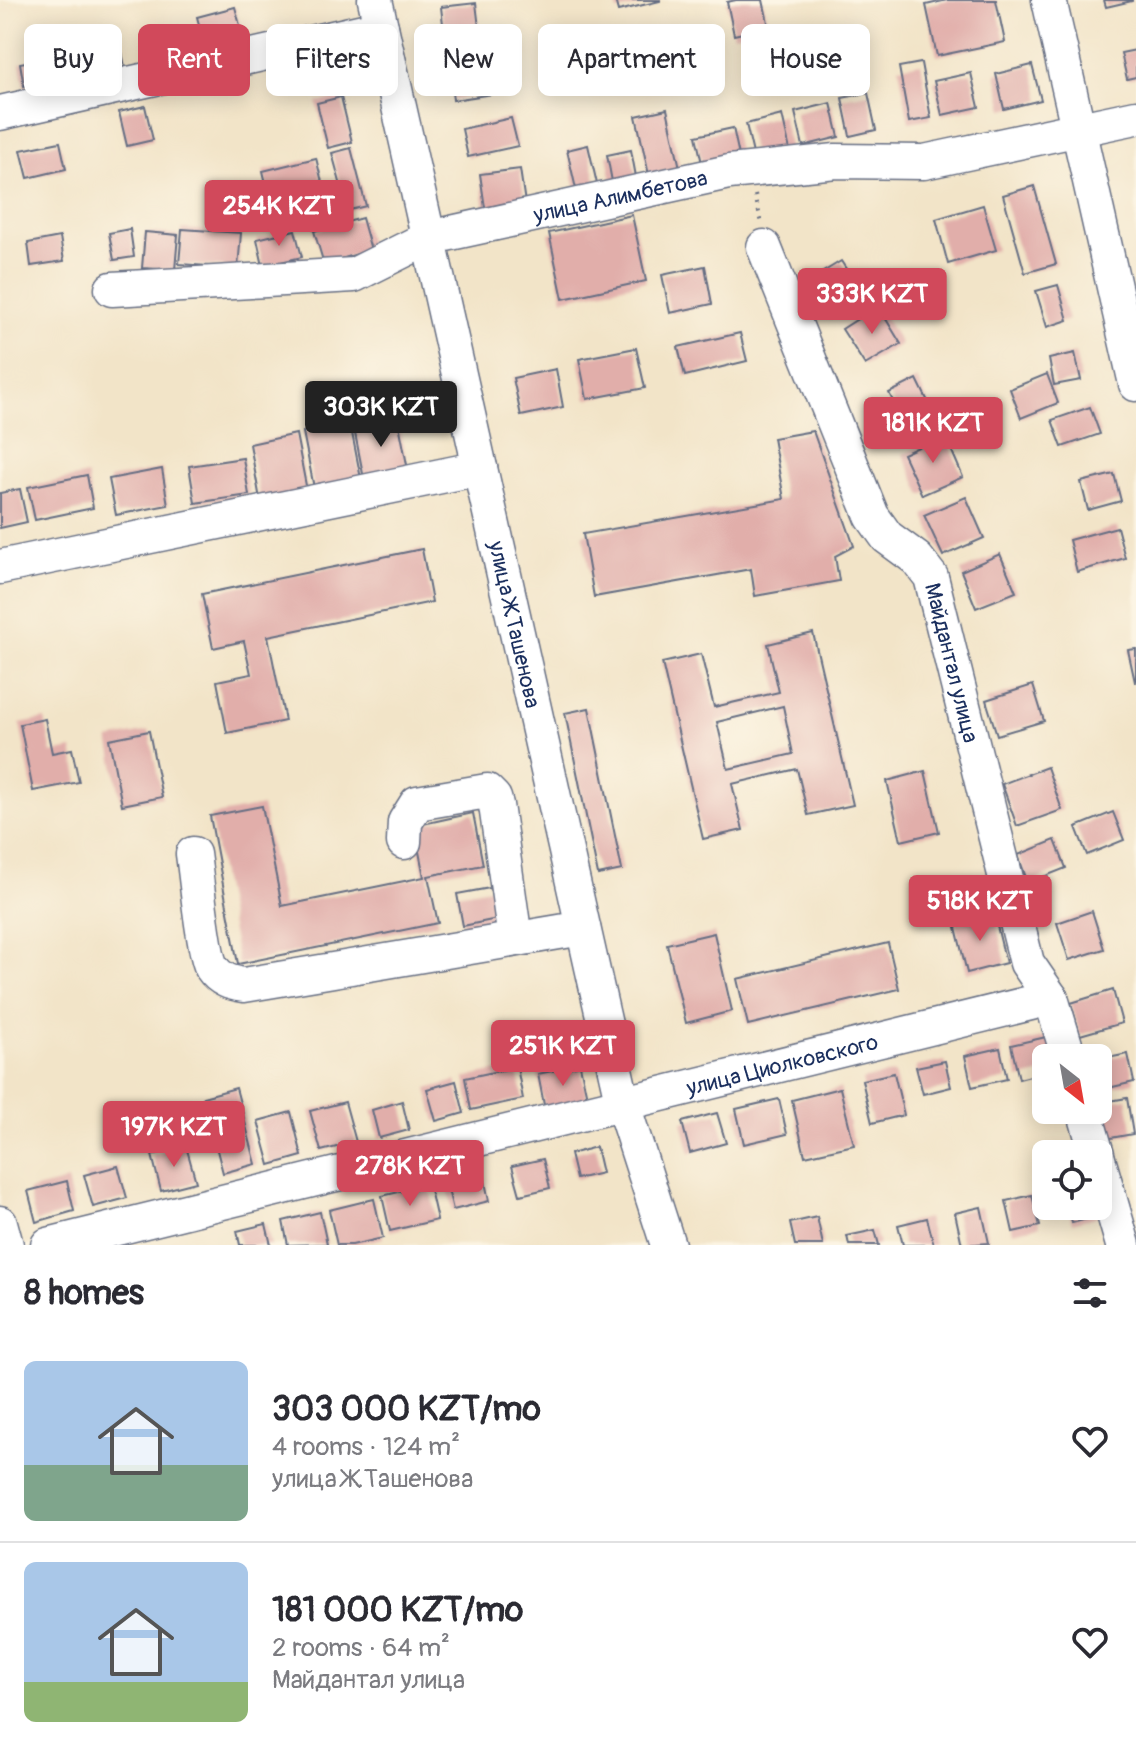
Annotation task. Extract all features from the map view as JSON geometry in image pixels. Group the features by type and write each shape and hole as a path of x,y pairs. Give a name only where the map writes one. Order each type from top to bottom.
{"street":[{"path":"1049,0 1136,384"},
{"path":"0,113 378,14"},
{"name":"улица Ж.Ташенова","path":"378,14 623,1105 668,1245"},
{"name":"улица Алимбетова","path":"112,289 354,275 428,238 729,172 836,161 924,162 1136,117"},
{"name":"Майдантал улица","path":"764,247 872,516 887,537 917,559 931,577 1027,963 1051,998 1065,1044"},
{"path":"0,567 480,468"},
{"path":"404,842 405,822 417,803 426,799 487,791 491,794 496,805 515,939"},
{"path":"193,854 209,966 223,980 233,983 244,985 583,928"},
{"name":"улица Циолковского","path":"48,1245 1051,998"},
{"path":"1112,1208 1123,1245"},
{"path":"0,1223 6,1245"}],"building":[{"path":"615,0 660,0 660,1 618,11"},
{"path":"763,0 768,24 741,24 741,33 734,35 727,2"},
{"path":"947,0 996,0 1005,42 937,56 926,5"},
{"path":"1104,0 1132,0 1132,1 1106,7"},
{"path":"476,3 479,24 443,24 441,7"},
{"path":"235,7 240,24 199,24 197,17"},
{"path":"1136,50 1136,77 1127,79 1121,53"},
{"path":"24,62 24,86 20,63"},
{"path":"921,63 931,118 909,122 899,67"},
{"path":"1032,65 1041,100 1004,109 996,74"},
{"path":"971,73 979,107 942,115 934,81"},
{"path":"453,96 480,96 453,100"},
{"path":"869,96 876,130 850,136 842,98"},
{"path":"341,97 352,142 328,148 317,103"},
{"path":"831,103 839,137 803,146 795,112"},
{"path":"145,106 153,140 127,146 119,112"},
{"path":"667,109 680,168 649,175 636,116"},
{"path":"782,115 790,150 754,158 746,124"},
{"path":"511,118 518,146 468,157 462,129"},
{"path":"733,128 740,160 703,168 696,136"},
{"path":"60,142 66,169 28,178 21,150"},
{"path":"588,145 597,184 576,189 567,150"},
{"path":"351,148 366,206 277,228 263,171 316,158 324,190 341,186 332,153"},
{"path":"631,150 637,182 613,187 607,155"},
{"path":"520,169 525,203 485,208 480,174"},
{"path":"1034,186 1056,264 1025,273 1003,195"},
{"path":"983,205 996,250 948,264 936,219"},
{"path":"632,215 646,281 563,299 549,233"},
{"path":"362,218 371,250 324,264 314,231"},
{"path":"130,229 134,257 114,260 109,233"},
{"path":"182,229 241,233 238,268 179,264"},
{"path":"295,230 302,257 263,266 257,239"},
{"path":"145,232 178,235 175,270 142,268"},
{"path":"60,237 64,261 31,266 28,243"},
{"path":"841,261 864,297 828,319 805,283"},
{"path":"705,266 712,304 670,313 662,275"},
{"path":"1058,285 1068,320 1047,327 1036,291"},
{"path":"878,306 901,344 865,365 842,329"},
{"path":"740,333 747,361 685,376 678,347"},
{"path":"636,348 645,388 587,399 579,359"},
{"path":"1075,353 1081,380 1054,385 1049,359"},
{"path":"556,369 563,407 521,416 513,378"},
{"path":"1047,374 1058,403 1021,418 1010,389"},
{"path":"917,379 939,424 911,438 889,393"},
{"path":"1090,407 1100,434 1062,447 1052,420"},
{"path":"397,414 409,475 365,484 353,423"},
{"path":"350,423 362,484 315,493 303,432"},
{"path":"813,431 854,546 835,556 839,581 755,596 751,569 594,597 583,534 784,499 773,438"},
{"path":"296,434 308,496 261,505 250,444"},
{"path":"945,435 963,477 922,495 903,454"},
{"path":"243,458 249,495 195,503 189,466"},
{"path":"162,469 168,505 116,515 109,479"},
{"path":"1114,474 1121,501 1088,510 1081,482"},
{"path":"87,475 93,508 35,520 28,487"},
{"path":"20,489 27,522 0,528 0,493"},
{"path":"966,497 984,538 943,556 924,515"},
{"path":"1117,527 1125,558 1077,572 1069,540"},
{"path":"422,549 432,602 268,636 285,721 227,733 217,681 251,674 244,641 213,648 202,594"},
{"path":"1000,554 1016,592 976,608 961,571"},
{"path":"813,633 853,805 808,815 797,769 732,784 743,830 703,839 662,663 701,654 714,707 779,692 768,644","holes":["783,706 793,754 728,769 717,722"]},
{"path":"1136,649 1136,682 1135,682 1128,650"},
{"path":"1033,685 1044,721 997,735 986,700"},
{"path":"589,708 622,870 598,875 565,713"},
{"path":"45,719 52,753 72,749 79,782 33,791 20,724"},
{"path":"149,731 162,797 122,805 109,739"},
{"path":"1047,767 1062,810 1017,826 1002,784"},
{"path":"925,771 939,832 901,841 887,781"},
{"path":"262,806 282,906 424,877 414,826 473,813 483,865 428,876 438,923 238,964 210,816"},
{"path":"1113,812 1124,840 1087,855 1076,827"},
{"path":"1055,840 1066,868 1028,883 1018,855"},
{"path":"490,888 497,919 463,926 457,894"},
{"path":"1092,911 1104,949 1069,960 1057,923"},
{"path":"994,914 1006,963 967,973 955,923"},
{"path":"714,933 732,1011 686,1023 667,944"},
{"path":"888,943 899,989 748,1025 737,979"},
{"path":"1113,990 1122,1023 1080,1035 1071,1003"},
{"path":"1055,1035 1057,1044 1032,1044 1032,1076 1019,1079 1011,1045"},
{"path":"1000,1048 1007,1079 972,1087 965,1056"},
{"path":"1128,1054 1134,1082 1112,1087 1112,1057"},
{"path":"945,1061 951,1087 923,1094 916,1067"},
{"path":"580,1065 588,1102 545,1110 538,1074"},
{"path":"517,1067 523,1099 471,1110 465,1078"},
{"path":"894,1073 904,1115 872,1123 862,1080"},
{"path":"456,1081 464,1113 436,1121 427,1089"},
{"path":"236,1088 256,1164 223,1173 203,1097"},
{"path":"840,1088 854,1145 805,1156 792,1100"},
{"path":"1127,1098 1133,1134 1105,1139 1102,1124 1112,1124 1112,1101"},
{"path":"779,1099 787,1134 744,1144 736,1109"},
{"path":"402,1101 409,1130 379,1138 372,1110"},
{"path":"345,1102 356,1142 321,1151 310,1111"},
{"path":"291,1112 302,1156 270,1165 258,1121"},
{"path":"717,1113 726,1143 690,1153 682,1122"},
{"path":"186,1146 196,1182 161,1191 152,1155"},
{"path":"596,1147 602,1173 576,1179 570,1154"},
{"path":"543,1159 550,1188 520,1195 512,1166"},
{"path":"118,1166 127,1198 93,1207 84,1175"},
{"path":"483,1172 489,1201 453,1210 446,1181"},
{"path":"67,1181 74,1211 36,1222 28,1191"},
{"path":"429,1185 437,1220 390,1231 382,1196"},
{"path":"1032,1195 1032,1220 1038,1220 1040,1226 1013,1232 1006,1201"},
{"path":"374,1199 383,1238 337,1245 329,1210"},
{"path":"981,1207 989,1243 962,1245 955,1213"},
{"path":"320,1212 327,1244 288,1245 283,1221"},
{"path":"817,1217 823,1245 795,1245 790,1223"},
{"path":"927,1218 934,1245 903,1245 898,1225"},
{"path":"266,1224 271,1245 240,1245 237,1231"},
{"path":"875,1230 879,1245 849,1245 847,1236"}]}
